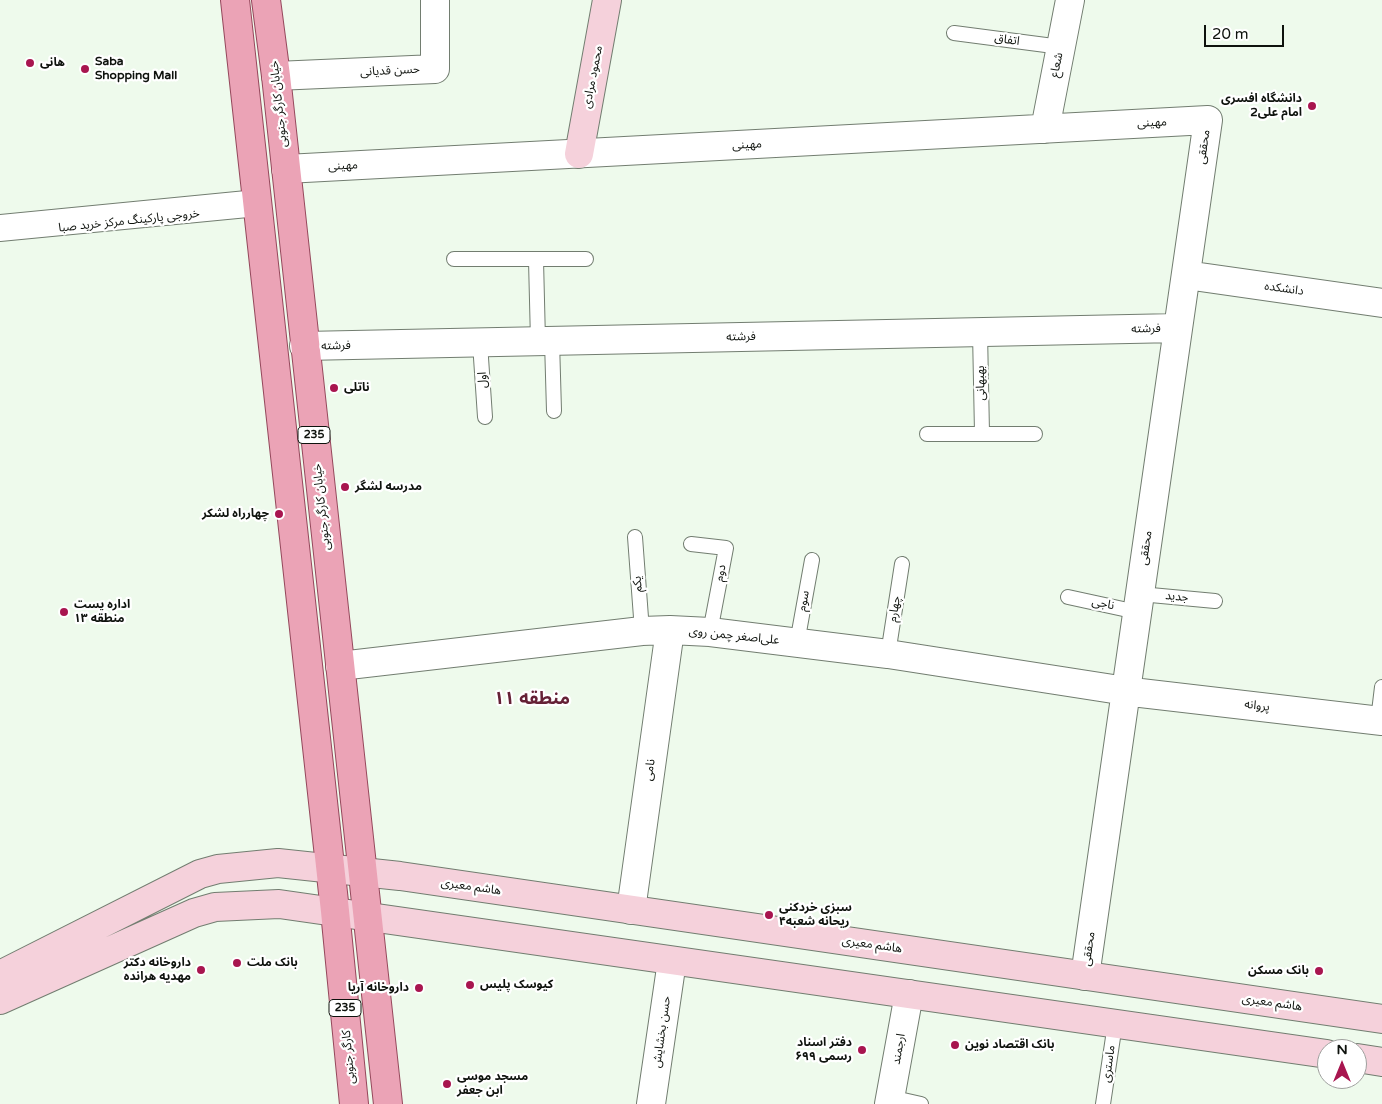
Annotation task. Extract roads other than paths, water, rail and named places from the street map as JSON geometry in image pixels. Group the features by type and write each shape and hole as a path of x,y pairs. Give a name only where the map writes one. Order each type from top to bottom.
{"main road":[{"name":"235","path":"235,0 333,890"},
{"name":"خیابان کارگر جنوبی","path":"266,0 276,76 364,894"},
{"name":"محمود مرادی","path":"579,154 608,0"},
{"path":"0,975 200,874 218,868 278,863 333,890 364,894"},
{"path":"0,1000 194,913 232,906 279,904 333,890"},
{"name":"هاشم معیری","path":"333,890 364,894 631,910 1382,1019"},
{"name":"کارگر جنوبی","path":"333,890 354,1104"},
{"name":"235","path":"364,894 388,1104"},
{"name":"هاشم معیری","path":"364,894 672,961 1317,1053"},
{"path":"1079,1018 1085,976"},
{"path":"1367,1060 1382,1062"}],"street":[{"name":"حسن قدیانی","path":"276,76 435,69 435,0"},
{"name":"شعاع","path":"1045,129 1070,0"},
{"name":"مهینی","path":"286,169 1208,120"},
{"name":"محققی","path":"1085,976 1129,691 1139,603 1208,120"},
{"name":"دانشکده","path":"1186,276 1382,303"},
{"name":"فرشته","path":"304,346 1178,328"},
{"name":"علی‌اصغر چمن روی","path":"340,666 642,631 670,630 710,632 888,654 1129,691"},
{"name":"نامی","path":"631,910 670,630"},
{"name":"پروانه","path":"1129,691 1380,721"},
{"name":"حسن بخشایش","path":"651,1104 672,961"},
{"name":"ارجمند","path":"890,1101 909,994"}],"lane":[{"name":"اتفاق","path":"954,32 1061,47"},
{"path":"0,222 258,203"},
{"name":"خروجی پارکینگ مرکز خرید صبا","path":"0,234 258,203"},
{"path":"454,260 586,260"},
{"path":"536,260 554,411"},
{"name":"بهبهانی","path":"980,332 982,433"},
{"name":"اول","path":"480,343 485,417"},
{"path":"926,434 1035,434"},
{"name":"یکم","path":"635,537 642,631"},
{"name":"دوم","path":"691,544 726,548 710,632"},
{"name":"سوم","path":"797,642 812,560"},
{"name":"چهارم","path":"888,654 902,564"},
{"name":"ناجی","path":"1068,597 1139,603"},
{"name":"جدید","path":"1139,603 1215,601"},
{"path":"1380,721 1382,687"},
{"name":"ماستری","path":"1103,1104 1115,1024"},
{"path":"890,1101 921,1104"}],"place":[{"name":"هانی","path":"30,63"},
{"name":"Saba Shopping Mall","path":"85,69"},
{"name":"دانشگاه افسری امام علی2","path":"1312,106"},
{"name":"ناتلی","path":"334,388"},
{"name":"مدرسه لشگر","path":"345,487"},
{"name":"چهارراه لشکر","path":"279,514"},
{"name":"اداره پست منطقه ۱۳","path":"64,612"},
{"name":"سبزی خردکنی ریحانه شعبه۴","path":"769,915"},
{"name":"بانک ملت","path":"237,963"},
{"name":"داروخانه دکتر مهدیه هرانده","path":"201,970"},
{"name":"بانک مسکن","path":"1319,971"},
{"name":"کیوسک پلیس","path":"470,985"},
{"name":"داروخانه آریا","path":"419,988"},
{"name":"بانک اقتصاد نوین","path":"955,1045"},
{"name":"دفتر اسناد رسمی ۶۹۹","path":"862,1050"},
{"name":"مسجد موسی‌ ابن‌ جعفر","path":"447,1084"}],"district":[{"name":"منطقه ۱۱","path":"532,699"}]}
